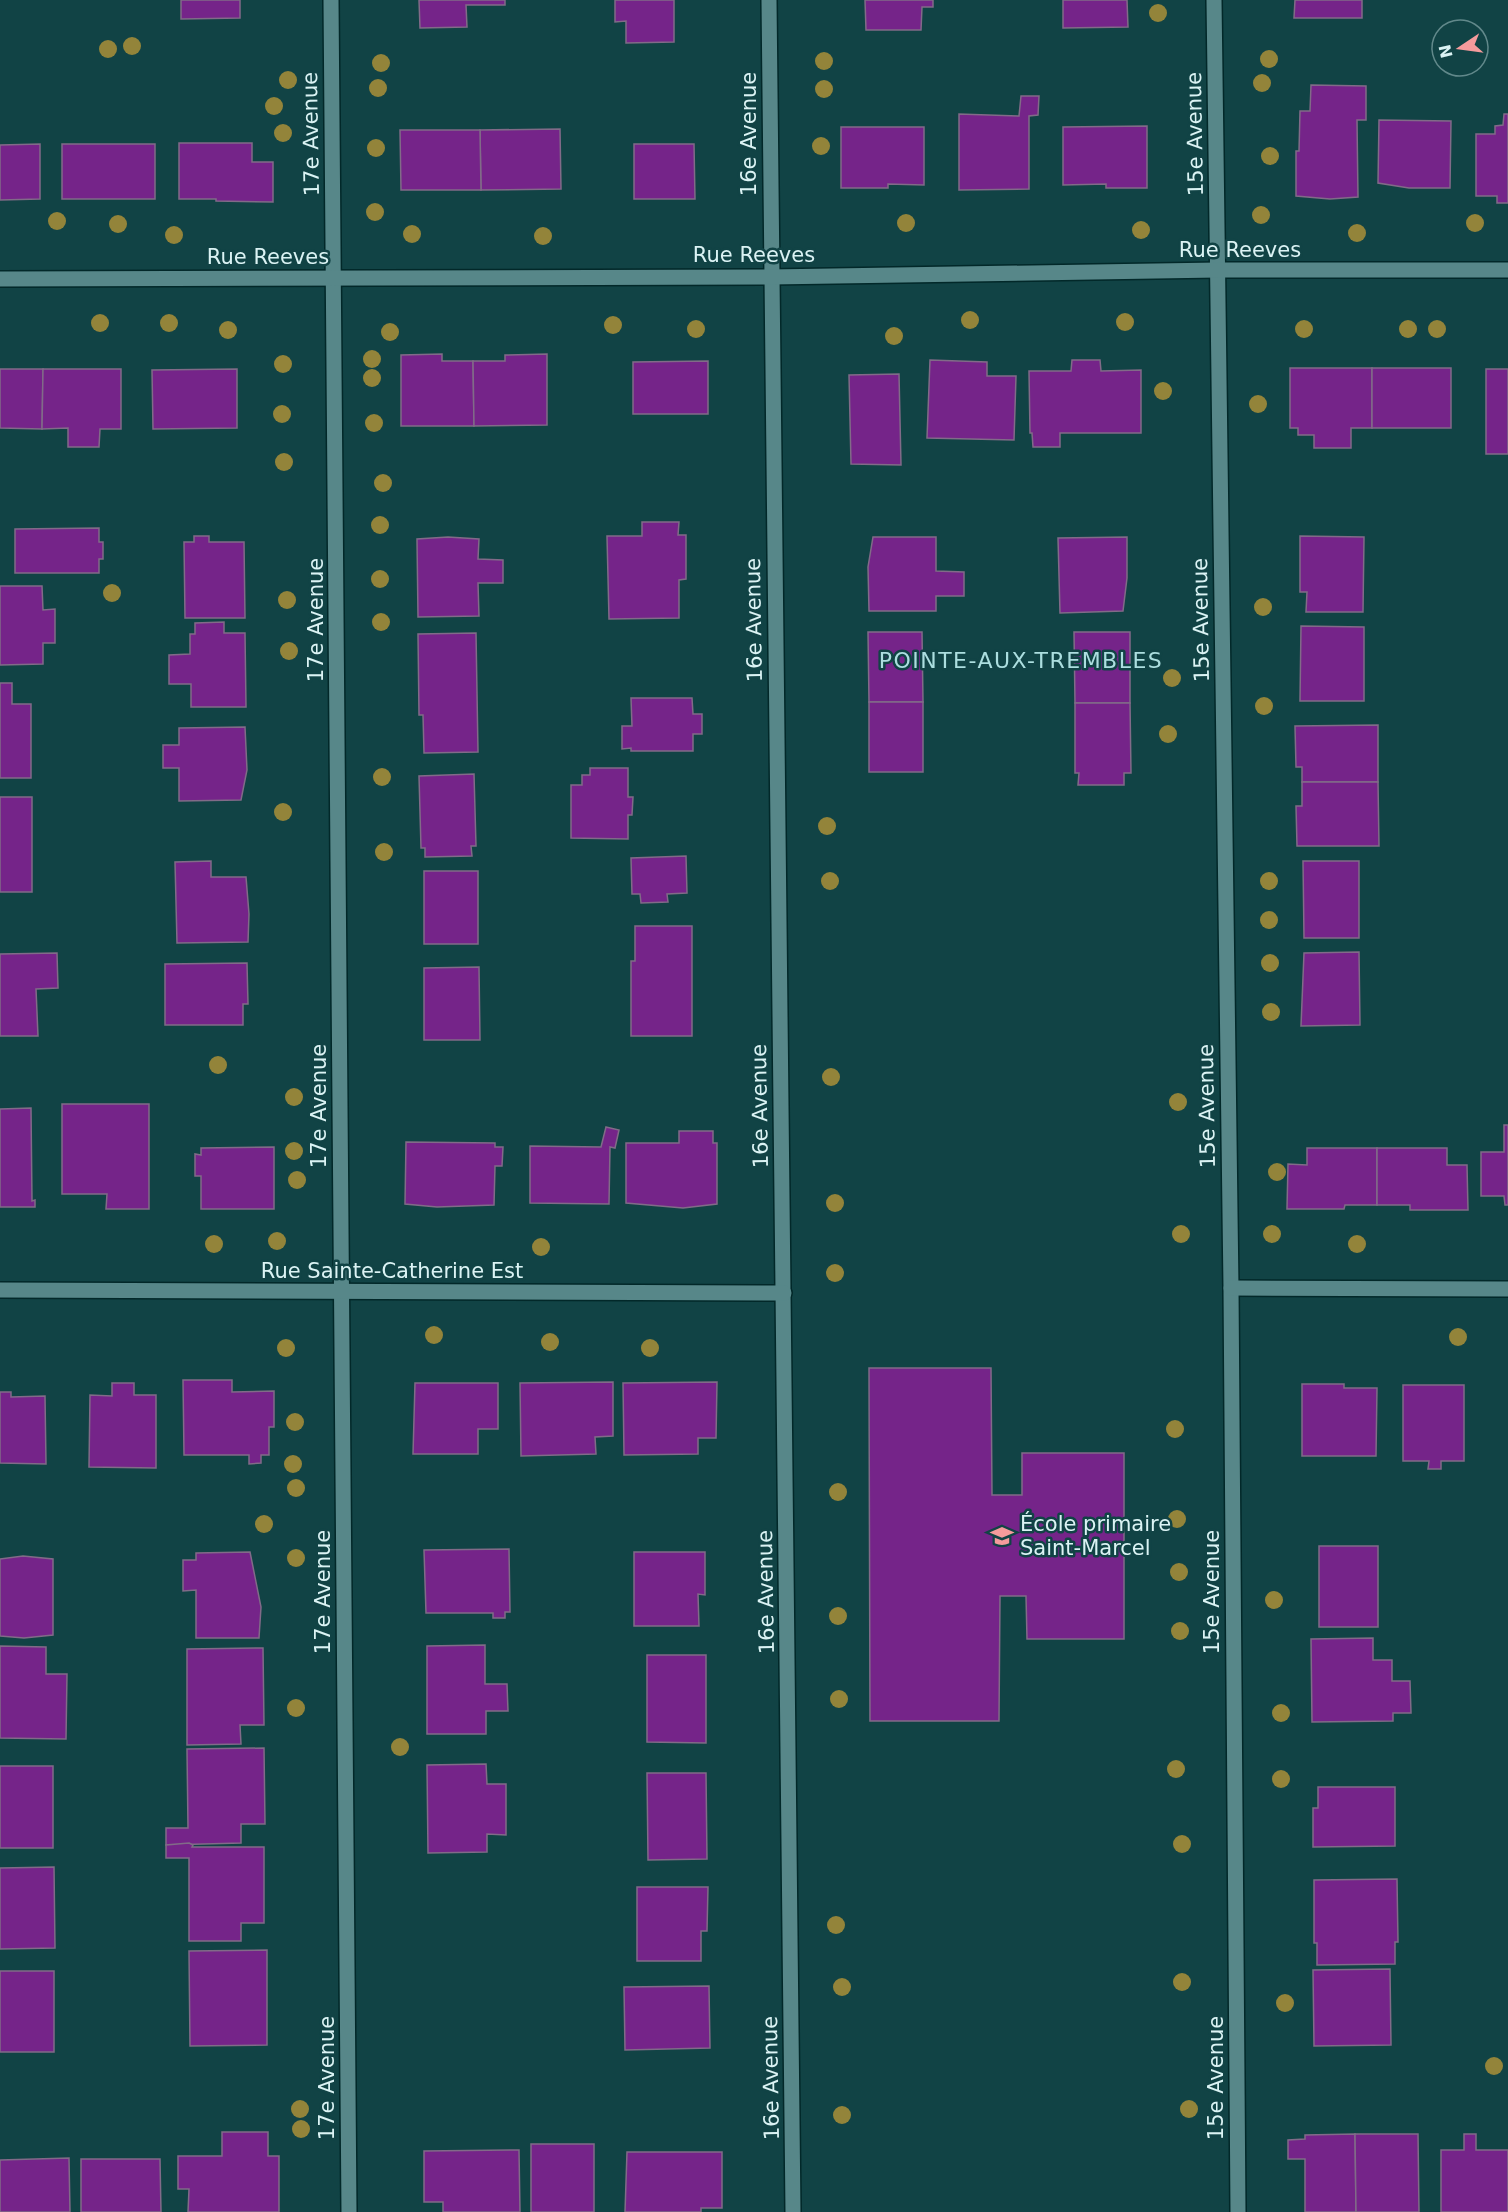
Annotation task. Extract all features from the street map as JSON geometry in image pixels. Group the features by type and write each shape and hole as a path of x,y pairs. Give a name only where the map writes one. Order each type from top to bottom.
{"street":[{"name":"17e Avenue","path":"331,0 349,2212"},
{"name":"16e Avenue","path":"769,0 770,277 784,1293 793,2212"},
{"name":"15e Avenue","path":"1214,0 1231,1288 1238,2212"},
{"name":"Rue Reeves","path":"0,279 770,277 1218,270 1508,270"},
{"path":"1231,1288 1508,1289"},
{"name":"Rue Sainte-Catherine Est","path":"0,1290 784,1293"}],"building":[{"path":"181,0 240,0 240,18 181,19"},
{"path":"419,0 505,0 505,5 466,5 467,27 420,28"},
{"path":"615,0 674,0 674,42 626,43 626,21 615,22"},
{"path":"865,0 933,0 933,7 922,7 921,30 866,30"},
{"path":"1063,0 1127,0 1128,27 1063,28"},
{"path":"1295,0 1362,0 1362,18 1294,18"},
{"path":"1311,85 1366,86 1366,120 1357,120 1358,197 1330,199 1296,196 1296,151 1299,151 1300,111 1310,111"},
{"path":"1021,96 1039,96 1038,115 1029,116 1029,189 959,190 959,114 1019,116"},
{"path":"1504,114 1508,114 1508,203 1497,203 1497,196 1476,196 1476,134 1495,134 1495,126 1503,125"},
{"path":"1379,120 1451,121 1450,188 1409,188 1378,183"},
{"path":"1147,126 1147,188 1106,188 1106,184 1063,185 1063,127"},
{"path":"841,127 924,127 924,185 888,184 888,188 841,188"},
{"path":"560,129 561,189 481,190 480,130"},
{"path":"400,130 480,130 481,190 401,190"},
{"path":"179,143 252,143 252,162 273,162 273,202 179,199"},
{"path":"40,144 40,199 0,200 0,145"},
{"path":"62,144 155,144 155,199 62,199"},
{"path":"634,144 694,144 695,199 634,199"},
{"path":"442,354 442,361 473,361 474,426 401,426 401,355"},
{"path":"547,354 547,425 474,426 473,361 505,361 505,355"},
{"path":"930,360 987,362 987,376 1016,376 1014,440 927,438"},
{"path":"1072,360 1100,360 1101,371 1141,370 1141,433 1060,433 1060,447 1033,447 1032,433 1030,433 1029,371 1071,371"},
{"path":"708,361 708,414 633,414 633,362"},
{"path":"1290,368 1372,368 1372,428 1351,428 1351,448 1314,448 1314,435 1298,435 1298,428 1290,428"},
{"path":"1372,368 1451,368 1451,428 1372,428"},
{"path":"0,369 43,369 42,429 0,428"},
{"path":"43,369 121,369 121,429 100,429 99,447 68,447 68,428 42,429"},
{"path":"237,369 237,428 153,429 152,370"},
{"path":"1486,369 1508,369 1508,454 1486,454"},
{"path":"899,374 901,465 851,464 849,375"},
{"path":"642,522 679,522 678,535 686,535 686,579 679,580 679,618 609,619 607,536 642,536"},
{"path":"99,528 99,542 103,542 103,559 99,559 99,573 15,573 15,529"},
{"path":"194,536 209,536 209,542 244,542 245,618 185,618 184,542 194,542"},
{"path":"1300,536 1364,537 1363,612 1306,612 1307,592 1300,592"},
{"path":"448,537 479,539 478,559 503,560 503,583 478,583 479,616 418,617 417,539"},
{"path":"873,537 936,537 936,571 964,572 964,596 936,596 936,611 869,611 868,567"},
{"path":"1127,537 1127,578 1123,611 1060,613 1058,538"},
{"path":"0,586 42,586 43,610 55,609 55,643 43,643 43,664 0,665"},
{"path":"224,622 224,633 245,633 246,707 191,707 191,684 169,684 169,655 190,654 190,634 195,634 195,623"},
{"path":"1301,626 1364,627 1364,701 1300,701"},
{"path":"868,632 922,632 923,702 869,702"},
{"path":"1074,632 1130,632 1130,703 1075,703"},
{"path":"476,633 478,752 424,753 423,715 419,715 418,634"},
{"path":"0,683 12,683 12,704 31,704 31,778 0,778"},
{"path":"631,698 692,698 693,714 702,714 702,734 693,734 693,751 622,749 622,726 632,726"},
{"path":"869,702 923,702 923,772 869,772"},
{"path":"1075,703 1130,703 1131,773 1124,773 1124,785 1078,785 1079,773 1075,773"},
{"path":"1378,725 1378,782 1302,782 1302,767 1296,767 1295,726"},
{"path":"245,727 247,770 241,800 179,801 179,768 163,768 163,745 179,745 179,728"},
{"path":"590,768 628,768 628,797 633,797 632,815 628,815 628,839 571,838 571,785 582,785 582,775 590,775"},
{"path":"474,774 476,846 471,846 472,856 425,857 425,848 421,848 419,776"},
{"path":"1302,782 1378,782 1379,846 1297,846 1296,806 1302,806"},
{"path":"0,797 32,797 32,892 0,892"},
{"path":"686,856 687,893 667,894 668,902 641,903 640,894 632,894 631,858"},
{"path":"211,861 211,877 246,877 249,914 248,942 177,943 175,862"},
{"path":"1303,861 1359,861 1359,938 1304,938"},
{"path":"424,871 478,871 478,944 424,944"},
{"path":"635,926 692,926 692,1036 631,1036 631,961 635,961"},
{"path":"1359,952 1360,1025 1301,1026 1304,953"},
{"path":"57,953 58,988 36,989 38,1036 0,1036 0,954"},
{"path":"247,963 248,1004 243,1004 243,1025 165,1025 165,964"},
{"path":"479,967 480,1040 424,1040 424,968"},
{"path":"62,1104 149,1104 149,1209 106,1209 107,1194 62,1194"},
{"path":"31,1108 32,1201 35,1200 35,1207 0,1207 0,1109"},
{"path":"1504,1125 1508,1125 1508,1205 1505,1205 1504,1196 1481,1196 1481,1152 1504,1152"},
{"path":"606,1127 619,1130 615,1148 610,1147 609,1204 530,1203 530,1146 601,1147"},
{"path":"679,1131 713,1131 713,1143 717,1143 717,1204 683,1208 626,1203 626,1143 679,1143"},
{"path":"406,1142 495,1143 495,1147 503,1147 502,1166 495,1166 494,1205 437,1207 405,1204"},
{"path":"274,1147 274,1209 201,1209 201,1176 195,1176 195,1154 201,1155 201,1148"},
{"path":"1307,1148 1377,1148 1377,1205 1345,1205 1344,1209 1287,1209 1288,1164 1307,1165"},
{"path":"1377,1148 1447,1148 1447,1165 1467,1165 1468,1210 1410,1210 1410,1205 1377,1205"},
{"path":"869,1368 991,1368 992,1495 1022,1495 1022,1453 1124,1453 1124,1639 1027,1639 1026,1596 1000,1596 999,1721 870,1721"},
{"path":"183,1380 232,1380 232,1392 274,1391 274,1427 269,1427 269,1455 261,1455 261,1463 249,1464 249,1455 184,1455"},
{"path":"613,1382 613,1436 595,1437 596,1454 521,1456 520,1383"},
{"path":"717,1382 716,1438 698,1438 698,1454 624,1455 623,1383"},
{"path":"112,1383 134,1383 134,1395 156,1395 156,1468 89,1467 90,1395 112,1396"},
{"path":"415,1383 498,1383 498,1429 478,1429 478,1454 413,1454"},
{"path":"1302,1384 1344,1384 1344,1388 1377,1388 1376,1456 1302,1456"},
{"path":"1403,1385 1464,1385 1464,1461 1441,1461 1441,1469 1428,1469 1429,1461 1403,1461"},
{"path":"0,1392 11,1392 11,1397 45,1396 46,1464 0,1463"},
{"path":"1319,1546 1378,1546 1378,1627 1319,1627"},
{"path":"509,1549 510,1612 505,1612 505,1618 493,1618 493,1613 426,1613 424,1550"},
{"path":"250,1552 261,1607 259,1638 196,1638 196,1590 183,1591 183,1560 196,1560 196,1553"},
{"path":"634,1552 705,1552 705,1595 698,1594 699,1626 634,1626"},
{"path":"23,1556 53,1559 53,1635 24,1638 0,1636 0,1559"},
{"path":"1373,1638 1373,1660 1392,1660 1392,1681 1410,1681 1411,1713 1393,1713 1393,1721 1312,1722 1311,1639"},
{"path":"485,1645 485,1684 507,1684 508,1711 486,1711 486,1734 427,1734 427,1646"},
{"path":"0,1646 46,1647 46,1674 67,1674 66,1739 0,1738"},
{"path":"263,1648 264,1725 240,1725 241,1744 187,1745 187,1649"},
{"path":"647,1655 706,1655 706,1743 647,1742"},
{"path":"264,1748 265,1824 241,1824 241,1843 166,1845 166,1828 188,1828 187,1749"},
{"path":"486,1764 487,1784 506,1784 506,1835 487,1834 487,1852 428,1853 427,1765"},
{"path":"0,1766 53,1766 53,1848 0,1848"},
{"path":"647,1773 706,1773 707,1859 648,1860"},
{"path":"1318,1787 1395,1787 1395,1846 1313,1847 1313,1808 1318,1808"},
{"path":"189,1843 193,1845 192,1847 264,1847 264,1923 241,1923 241,1941 189,1941 189,1858 166,1858 166,1845"},
{"path":"54,1867 55,1948 0,1949 0,1868"},
{"path":"1397,1879 1398,1942 1395,1942 1395,1964 1317,1965 1317,1943 1314,1943 1314,1880"},
{"path":"637,1887 708,1887 707,1931 701,1931 701,1961 637,1961"},
{"path":"267,1950 267,2045 190,2046 189,1951"},
{"path":"1390,1969 1391,2045 1314,2046 1313,1970"},
{"path":"0,1971 54,1971 54,2052 0,2052"},
{"path":"709,1986 710,2048 625,2050 624,1987"},
{"path":"222,2132 268,2132 268,2156 279,2156 279,2212 188,2212 189,2189 178,2189 178,2156 222,2156"},
{"path":"1355,2134 1356,2212 1305,2212 1305,2159 1288,2159 1288,2140 1305,2139 1305,2135"},
{"path":"1355,2134 1418,2134 1419,2212 1356,2212"},
{"path":"1464,2134 1476,2134 1476,2150 1508,2150 1508,2212 1441,2212 1441,2150 1464,2150"},
{"path":"531,2144 594,2144 594,2212 531,2212"},
{"path":"519,2150 520,2212 443,2212 443,2202 424,2202 424,2151"},
{"path":"627,2152 722,2152 722,2208 701,2208 701,2212 625,2212"},
{"path":"69,2158 70,2212 0,2212 0,2160"},
{"path":"81,2159 160,2159 161,2212 81,2212"}],"place":[{"name":"École primaire Saint-Marcel","path":"1002,1536"}],"district":[{"name":"POINTE-AUX-TREMBLES","path":"1021,660"}]}
